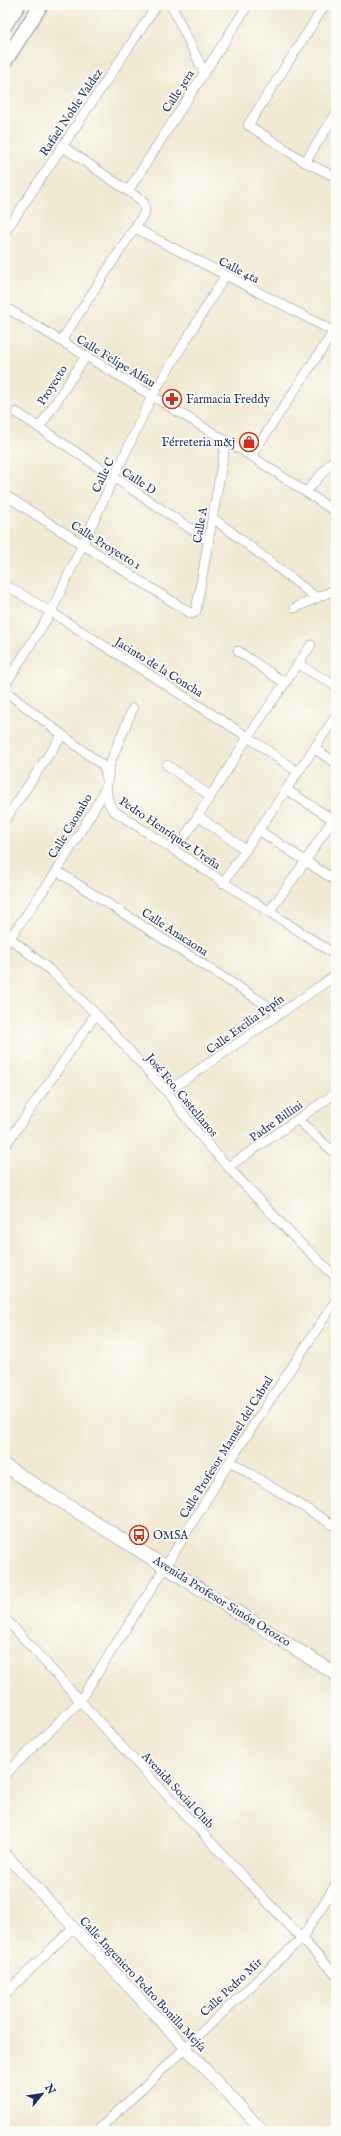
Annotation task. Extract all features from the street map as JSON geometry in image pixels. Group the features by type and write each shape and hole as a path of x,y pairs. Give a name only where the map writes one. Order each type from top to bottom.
{"main road":[{"path":"5,25 18,5"},
{"path":"5,61 40,5"},
{"name":"Avenida Profesor Simón Orozco","path":"5,1466 336,1674"}],"street":[{"name":"Rafael Noble Valdez","path":"5,232 157,5"},
{"path":"171,5 204,72"},
{"name":"Calle 3era","path":"128,191 248,5"},
{"path":"325,5 248,125 305,162 336,177"},
{"path":"305,162 336,114"},
{"path":"61,341 145,212 144,203 62,146"},
{"name":"Calle 4ta","path":"135,228 225,276 335,329"},
{"name":"Calle C","path":"5,686 51,612 152,396 225,276"},
{"name":"Calle Felipe Alfau","path":"5,306 251,456 307,491 336,512"},
{"path":"251,456 335,329"},
{"name":"Proyecto","path":"39,428 86,356"},
{"name":"Calle D","path":"16,412 209,542"},
{"name":"Calle A","path":"194,613 209,542 226,441"},
{"path":"307,491 336,457"},
{"name":"Calle Proyecto 1","path":"5,495 191,613 194,613"},
{"path":"213,518 317,598"},
{"name":"Jacinto de la Concha","path":"5,586 51,612 248,737 298,772"},
{"path":"295,608 336,589"},
{"path":"186,835 248,737 311,645"},
{"path":"238,651 285,683"},
{"path":"298,664 336,686"},
{"name":"Pedro Henríquez Ureña","path":"5,691 102,765 105,771 107,784 107,802 114,811 336,955"},
{"name":"Calle Caonabo","path":"7,939 57,871 89,820 107,784 110,763 133,708"},
{"path":"223,883 260,831 336,716"},
{"path":"5,820 62,735"},
{"path":"315,749 336,763"},
{"path":"167,765 210,796"},
{"path":"269,912 305,862 334,817 287,790"},
{"path":"198,816 246,850"},
{"path":"260,831 336,881"},
{"name":"Calle Anacaona","path":"57,871 279,1013"},
{"name":"José Fco. Castellanos","path":"7,939 51,971 96,1014 167,1092 197,1132 228,1168 292,1235 336,1277"},
{"name":"Calle Ercilia Pepín","path":"167,1092 208,1065 279,1013 336,975"},
{"path":"5,1146 96,1014"},
{"name":"Padre Billini","path":"228,1168 336,1093"},
{"path":"298,1120 336,1154"},
{"name":"Calle Profesor Manuel del Cabral","path":"5,1776 80,1702 230,1461 336,1300"},
{"path":"230,1461 336,1527"},
{"name":"Avenida Social Club","path":"5,1618 80,1702 336,1975"},
{"name":"Calle Ingeniero Pedro Bonilla Mejía","path":"5,1854 263,2131"},
{"name":"Calle Pedro Mir","path":"97,2131 184,2047 302,1938 336,1884"},
{"path":"5,1994 73,1928"}],"place":[{"name":"Farmacia Freddy","path":"172,399"},
{"name":"Férreteria m&j","path":"249,442"},
{"name":"OMSA","path":"139,1535"}]}
